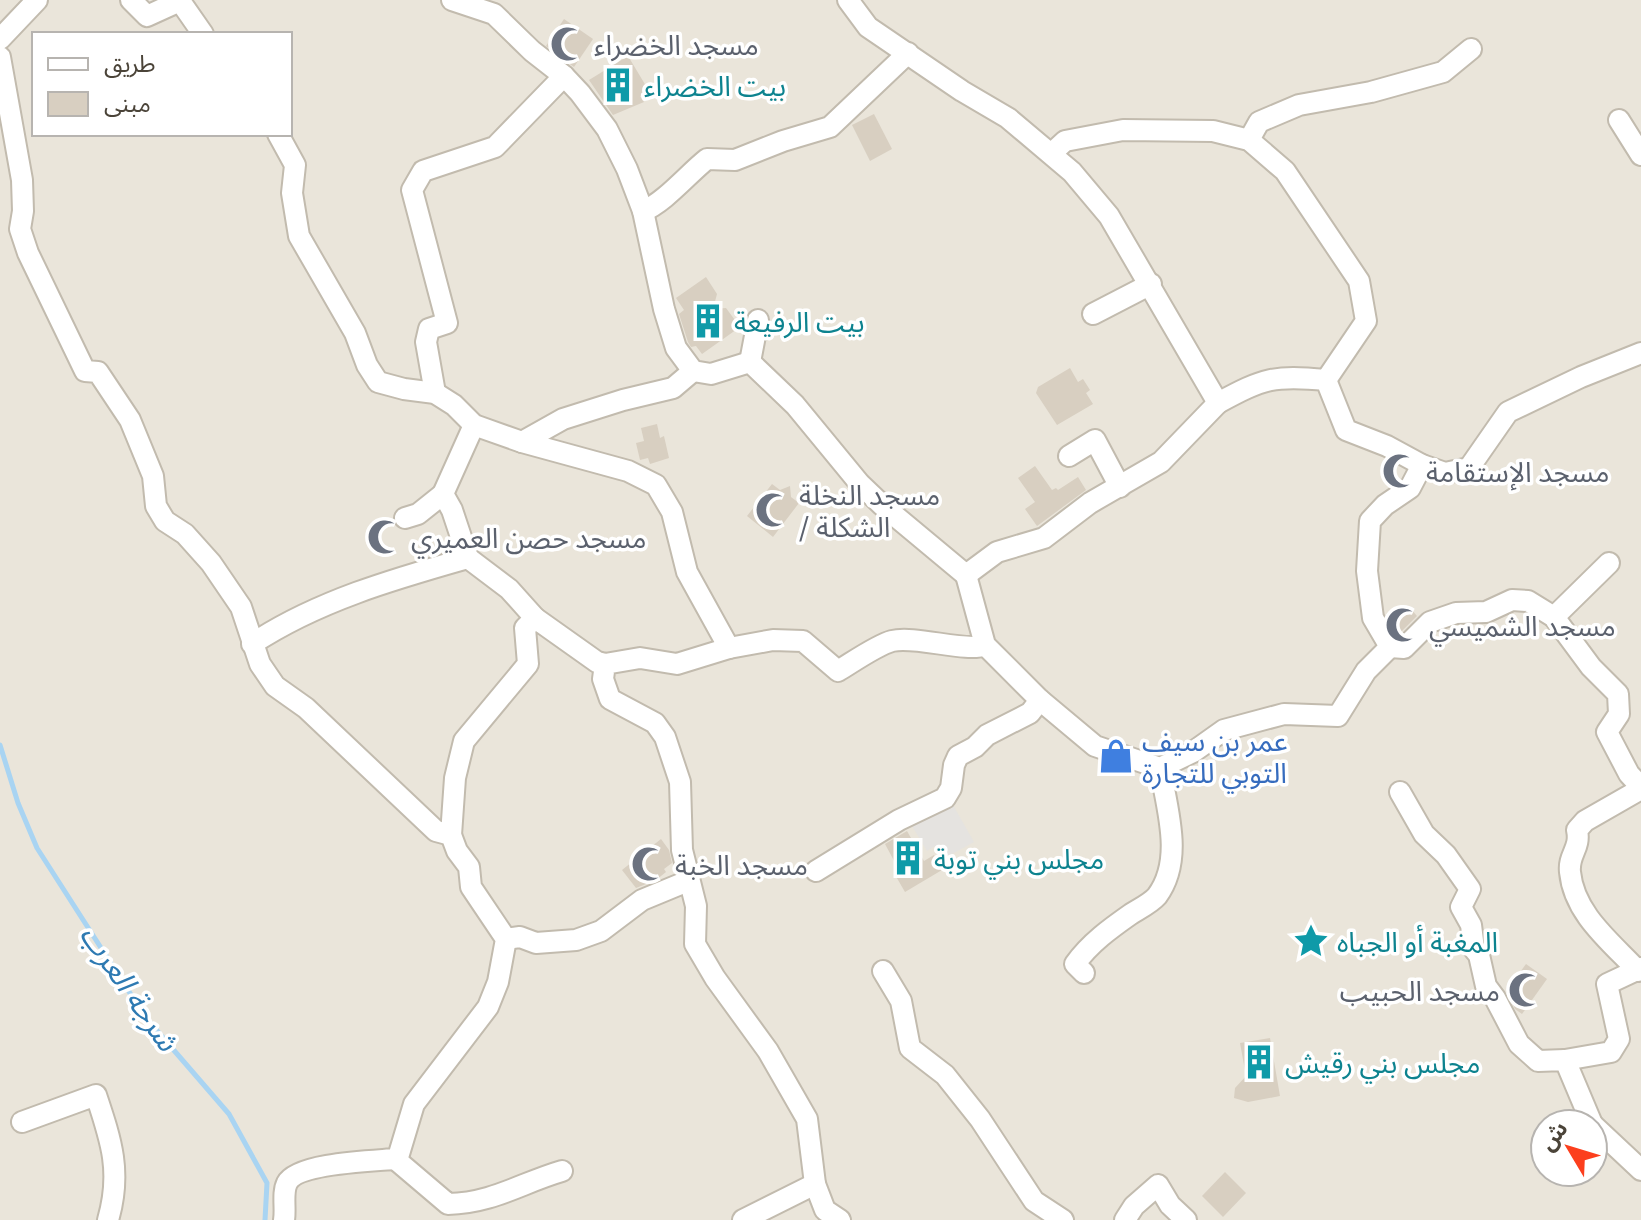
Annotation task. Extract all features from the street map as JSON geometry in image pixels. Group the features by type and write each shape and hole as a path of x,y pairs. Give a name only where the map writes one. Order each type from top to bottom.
{"street":[{"path":"0,39 37,0"},
{"path":"131,0 147,16 180,1 202,32"},
{"path":"452,0 499,7 532,51 564,76 607,129 643,211 664,309 676,348 693,371 711,374 750,362"},
{"path":"848,0 868,27 962,91 1008,118 1052,153 1109,216 1218,403"},
{"path":"1249,140 1259,122 1299,105 1371,92 1443,72 1471,49"},
{"path":"643,211 658,205 676,184 707,159 735,160 830,127 908,53"},
{"path":"0,57 22,180 20,229 28,253 85,371 98,372 130,420 153,476 156,506 165,521 185,534 211,563 241,607 260,664 275,686 306,708 436,831 451,835"},
{"path":"435,393 426,342 429,329 447,323 412,190 423,171 495,147 564,76"},
{"path":"1619,120 1641,155"},
{"path":"1052,153 1065,141 1123,130 1213,131 1249,140 1285,171 1359,281 1366,321 1326,380"},
{"path":"279,136 295,165 292,193 299,236 355,333 367,365 378,382 435,393 454,405 474,425 522,442 628,471 656,485 672,512 687,572 729,648"},
{"path":"1093,314 1151,284"},
{"path":"750,362 758,320"},
{"path":"1326,380 1346,430 1445,473 1469,468 1508,412 1641,353"},
{"path":"750,362 795,405 871,495 966,575 985,645 1040,700 1095,746 1160,768 1193,752 1224,730 1284,714 1338,716 1366,671 1390,647 1404,648 1430,622 1456,613 1486,612 1512,600 1528,601 1554,617 1591,667 1618,694 1619,714 1607,732 1629,774 1641,788 1585,821 1577,830 1580,841 1570,872 1582,911 1639,970 1607,984 1619,1039 1611,1052 1538,1061 1519,1044 1486,986 1479,955 1474,949 1471,925 1461,907 1470,889 1446,855 1424,834 1400,792"},
{"path":"522,442 563,419 673,388 693,371"},
{"path":"966,575 997,552 1044,538 1090,503 1161,462 1218,403 1252,384 1285,376 1326,380"},
{"path":"405,518 418,514 443,494 474,425"},
{"path":"1069,456 1095,440 1120,487"},
{"path":"1390,647 1373,618 1367,571 1370,521 1385,505 1410,488 1422,465"},
{"path":"443,494 452,510 468,558 509,589 535,618 597,662 605,664 640,658 677,664 729,648 773,640 803,641 838,671 893,640 949,643 977,649 985,645"},
{"path":"252,644 284,623 382,583 468,558"},
{"path":"1554,617 1609,563"},
{"path":"284,1220 286,1188 288,1180 295,1173 320,1167 395,1159 414,1104 488,1007 498,982 506,939 471,887 469,867 457,851 451,835 455,778 464,741 528,664 525,628 535,618"},
{"path":"605,664 603,679 610,699 655,723 665,737 680,782 682,850 696,906 695,944 715,978 768,1051 807,1119 815,1184 825,1210 840,1220"},
{"path":"816,871 899,820 945,798 951,788 958,756 975,747 987,735 1030,713 1040,700"},
{"path":"1084,973 1075,964 1082,954 1111,928 1156,897 1172,866 1170,825 1160,768"},
{"path":"506,939 520,937 536,943 576,940 601,931 642,900 688,881"},
{"path":"883,971 901,1001 910,1048 945,1075 980,1119 1034,1201 1063,1220"},
{"path":"1565,1060 1586,1108"},
{"path":"22,1122 96,1095 111,1142 116,1193 108,1220"},
{"path":"1609,1140 1641,1170"},
{"path":"395,1159 448,1204 501,1196 562,1171"},
{"path":"743,1220 815,1184"},
{"path":"1125,1220 1134,1206 1158,1185 1170,1205 1186,1220"}],"shaded area":[{"path":"0,0 1641,0 1641,1220 0,1220"},
{"path":"949,798 974,842 943,859 935,846 927,851 909,821"}],"building":[{"name":"مسجد الخضراء","path":"564,19 593,39 574,67 546,46"},
{"name":"بيت الخضراء","path":"628,56 649,91 640,96 644,102 613,115 589,80"},
{"path":"874,114 892,149 870,161 852,125"},
{"name":"بيت الرفيعة","path":"706,277 717,294 713,309 726,308 740,327 702,354 688,342 679,314 684,310 676,298"},
{"path":"1070,368 1078,382 1083,379 1090,390 1086,393 1093,404 1057,425 1036,393 1038,387"},
{"path":"657,424 660,438 664,436 669,458 650,464 648,458 640,460 636,443 644,441 641,428"},
{"path":"1035,466 1052,490 1058,490 1078,477 1086,490 1037,526 1025,509 1035,502 1018,478"},
{"name":"مسجد النخلة / الشكلة","path":"772,484 780,490 790,486 791,497 799,503 773,537 747,516"},
{"path":"1410,608 1417,616 1398,635 1392,625"},
{"name":"مجلس بني توبة","path":"907,831 924,861 934,855 942,870 905,892 894,873 899,870 885,844"},
{"name":"مسجد الخبة","path":"661,839 669,850 672,863 656,880 636,888 622,870"},
{"name":"مسجد الحبيب","path":"1526,964 1547,979 1522,1014 1515,1009 1506,991"},
{"name":"مجلس بني رقيش","path":"1270,1038 1280,1096 1248,1102 1234,1098 1235,1088 1246,1076 1240,1043"},
{"path":"1225,1172 1246,1193 1223,1217 1202,1196"}],"waterway":[{"name":"شرجة العرب","path":"0,745 18,803 37,848 146,1018 229,1114 267,1183 265,1220"}],"place":[{"name":"مسجد الخضراء","path":"568,44"},
{"name":"بيت الخضراء","path":"618,85"},
{"name":"بيت الرفيعة","path":"708,321"},
{"name":"مسجد الإستقامة","path":"1400,471"},
{"name":"مسجد النخلة / الشكلة","path":"773,510"},
{"name":"مسجد حصن العميري","path":"385,537"},
{"name":"مسجد الشميسي","path":"1403,625"},
{"name":"عمر بن سيف التوبي للتجارة","path":"1116,756"},
{"name":"مجلس بني توبة","path":"908,858"},
{"name":"مسجد الخبة","path":"649,864"},
{"name":"المغبة أو الجباه","path":"1311,941"},
{"name":"مسجد الحبيب","path":"1526,990"},
{"name":"مجلس بني رقيش","path":"1259,1062"}]}
